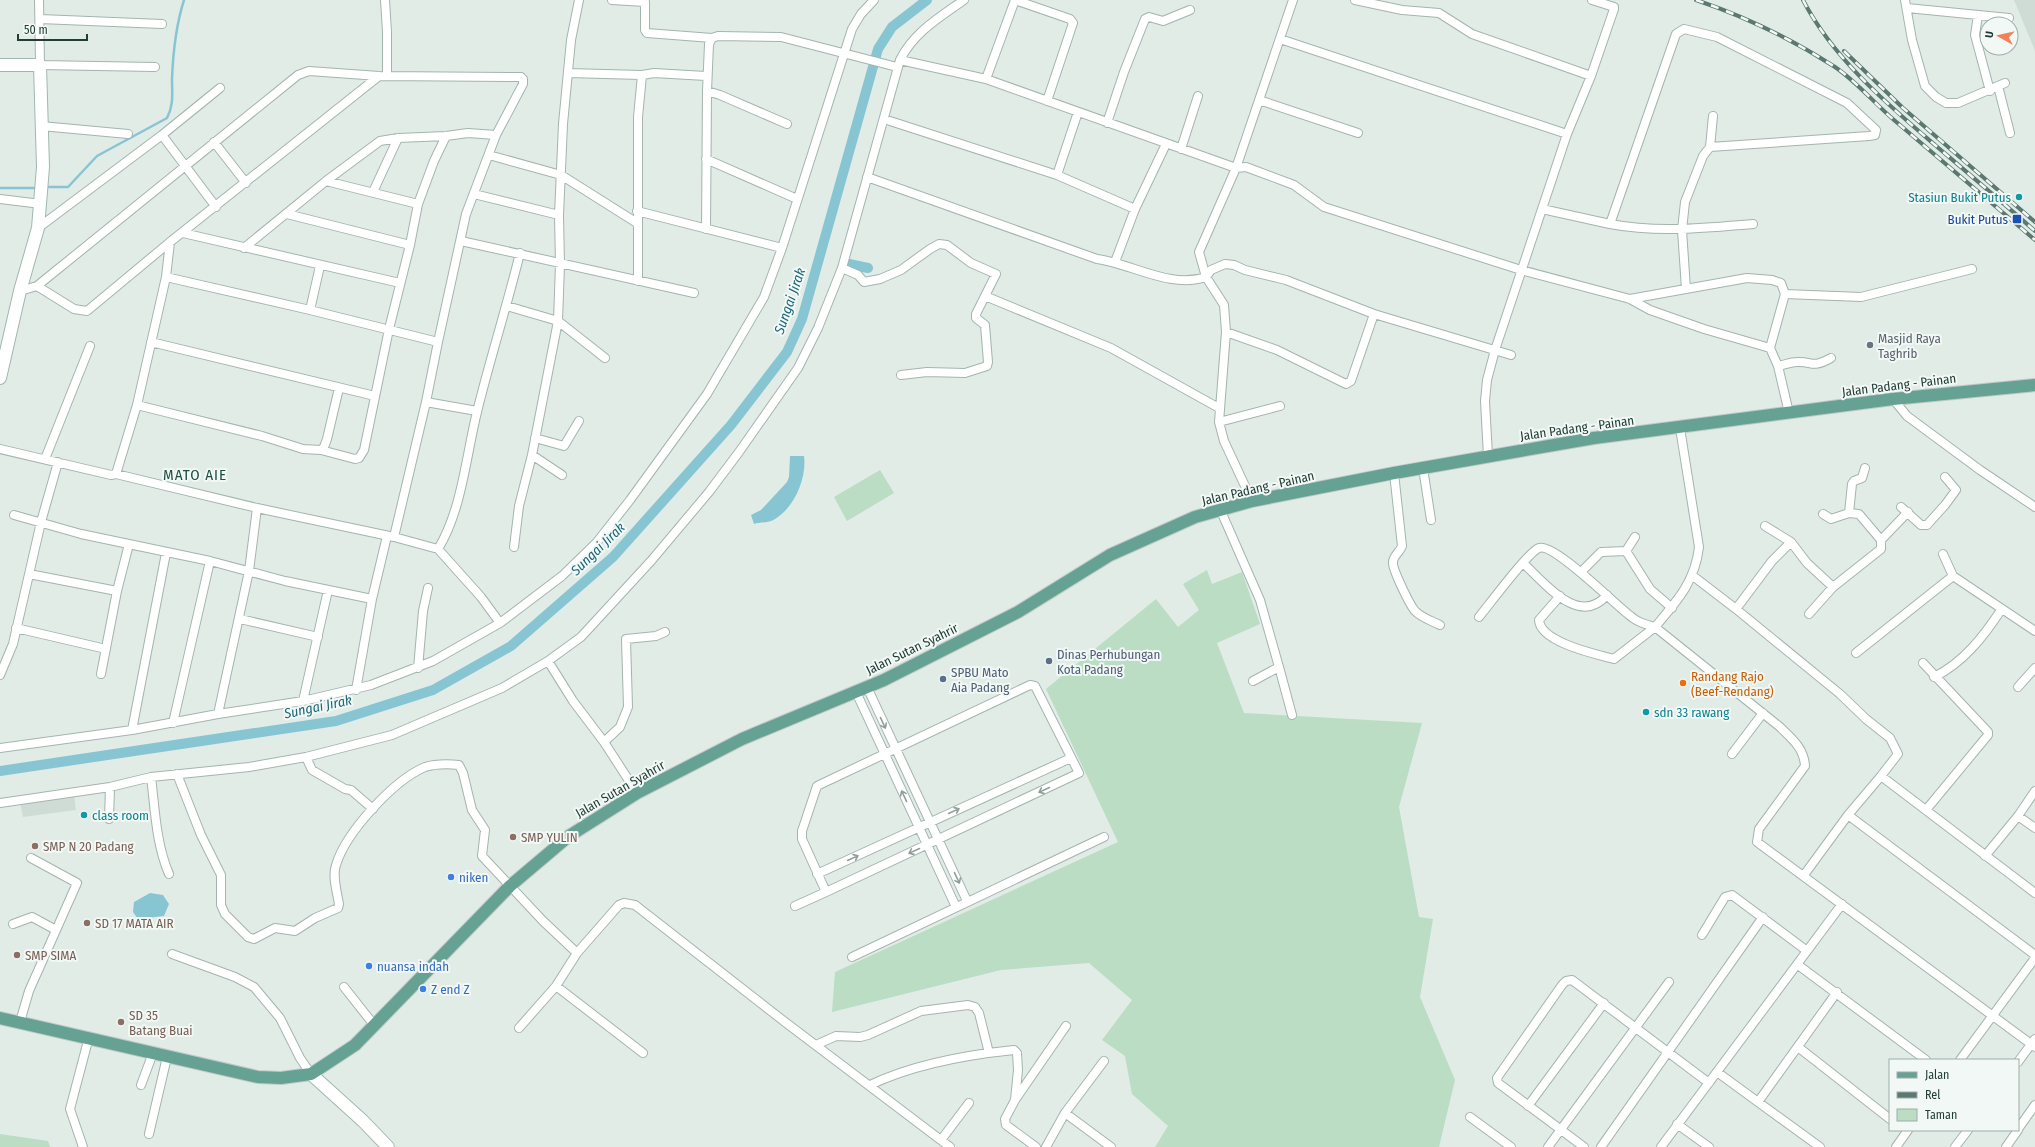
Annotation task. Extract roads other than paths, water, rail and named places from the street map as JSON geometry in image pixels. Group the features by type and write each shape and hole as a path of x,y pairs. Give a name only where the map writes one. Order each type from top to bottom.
{"main road":[{"name":"Jalan Padang - Painan","path":"1133,544 1195,517 1252,501 1488,456 1594,438 1680,428 1893,399 2035,384"},
{"name":"Jalan Sutan Syahrir","path":"0,1018 89,1037 258,1077 281,1078 311,1074 355,1045 510,886 568,836 637,793 742,739 861,690 1007,618 1110,555 1133,544"}],"street":[{"path":"0,378 2,358 38,228 43,179 39,0"},
{"path":"37,286 74,309 87,311 170,242 383,76 387,32 385,0"},
{"path":"514,547 519,506 532,455 558,321 560,264 558,215 563,124 571,40 579,0"},
{"path":"612,0 645,2 645,30 647,33 712,38 734,35 775,36 847,54 896,64 986,79 1166,144 1236,168 1246,168 1294,185 1324,207 1521,270 1630,299 1650,310 1770,348"},
{"path":"0,748 132,730 218,714 303,701 356,690 418,668 433,661 500,623 562,576 597,542 630,500 707,394 764,298 847,54 852,29 861,14 874,0"},
{"path":"0,803 110,787 151,777 249,766 306,757 392,735 502,688 548,661 581,637 651,562 709,492 798,368 818,328 842,267 896,64 908,45 926,27 964,0"},
{"path":"986,79 1015,0 1070,19 1073,23 1047,101"},
{"path":"1252,501 1224,441 1219,422 1226,332 1224,305 1206,277 1199,252 1236,168 1293,0"},
{"path":"1355,0 1402,10 1441,14 1472,34 1591,76"},
{"path":"1488,456 1485,401 1487,380 1495,350 1567,134 1591,76 1614,9 1614,6 1592,0"},
{"path":"1988,16 1906,4 1912,40 1926,86 1936,97 1946,103 1958,104 2001,85 2010,133"},
{"path":"1107,123 1124,72 1145,19 1149,17 1163,21 1190,10"},
{"path":"1978,15 1975,35 1990,91"},
{"path":"40,20 162,24"},
{"path":"1610,224 1676,34 1681,30 1687,29 1717,37 1847,103 1876,132 1875,135 1870,136 1710,147"},
{"path":"706,229 706,76 709,44 712,38"},
{"path":"1280,39 1567,134"},
{"path":"0,65 155,67"},
{"path":"20,291 37,286 298,75 309,70 383,76 521,77 523,79 523,84 496,135 466,214 426,402 391,536 372,599 356,690"},
{"path":"568,73 642,75 654,73 706,76"},
{"path":"638,281 638,117 642,75"},
{"path":"38,228 162,135 220,88"},
{"path":"707,91 720,95 787,124"},
{"path":"1181,149 1198,96"},
{"path":"1259,100 1358,134"},
{"path":"1057,175 1078,112"},
{"path":"1686,289 1682,230 1685,202 1703,156 1710,147 1713,116"},
{"path":"890,121 1057,175 1135,209"},
{"path":"41,126 128,134"},
{"path":"244,248 326,181 375,144 384,139 446,136 468,133 496,135"},
{"path":"162,135 216,207"},
{"path":"137,405 262,436 303,449 320,450 359,458 364,450 389,329 410,245 418,204 434,161 446,136"},
{"path":"373,192 398,138"},
{"path":"214,142 246,183"},
{"path":"1115,262 1135,209 1166,144"},
{"path":"489,155 561,174 637,223"},
{"path":"706,159 797,199"},
{"path":"867,177 1097,259 1115,262 1166,279 1194,281 1206,277 1211,270 1225,264 1234,265 1245,270 1286,280 1374,314 1511,355"},
{"path":"326,181 418,204"},
{"path":"474,194 558,215"},
{"path":"0,199 40,201"},
{"path":"1542,210 1642,229 1682,230 1753,224"},
{"path":"637,211 782,248"},
{"path":"287,214 410,245"},
{"path":"183,233 320,266 400,283"},
{"path":"461,241 694,293"},
{"path":"116,474 137,405 166,277 170,242"},
{"path":"842,267 858,275 864,282 880,279 901,270 939,244 947,245 971,263 996,274 976,314 976,318 985,325 987,366 965,373 927,372 901,375"},
{"path":"438,549 446,536 456,507 477,411 507,306 520,253"},
{"path":"310,310 320,266"},
{"path":"1785,294 1861,297 1972,269"},
{"path":"166,277 310,310 438,342"},
{"path":"1630,299 1747,278 1760,278 1781,283 1785,294 1770,348 1778,366 1789,413"},
{"path":"985,296 1111,348 1219,408"},
{"path":"507,306 558,321 605,358"},
{"path":"1226,332 1277,350 1346,384 1351,381 1374,314"},
{"path":"151,342 375,396"},
{"path":"45,459 90,346"},
{"path":"1778,366 1798,362 1812,365 1822,364 1831,358"},
{"path":"320,450 324,446 339,388"},
{"path":"1893,399 1907,416 1980,470 2035,507"},
{"path":"426,402 477,411"},
{"path":"1219,422 1280,406"},
{"path":"535,438 564,446 579,421"},
{"path":"1560,596 1539,620 1539,626 1542,631 1582,650 1614,659 1655,627 1672,608 1693,576 1697,564 1699,547 1680,428"},
{"path":"0,449 111,475 116,474 257,508 391,536 438,549 481,597 500,623"},
{"path":"532,455 562,475"},
{"path":"0,675 10,653 41,522 58,462"},
{"path":"1423,468 1430,520"},
{"path":"1849,514 1852,484 1854,481 1862,478 1865,468"},
{"path":"1394,473 1402,546 1401,551 1395,557 1393,566 1411,605 1416,612 1440,625"},
{"path":"1809,614 1833,587 1881,549 1881,540 1904,509 1923,526 1931,521 1956,490 1945,477"},
{"path":"218,714 240,619 249,571 257,508"},
{"path":"1220,509 1260,600 1292,715"},
{"path":"1823,514 1831,519 1849,514 1859,514 1881,540"},
{"path":"14,515 81,534 210,561 328,590 372,599"},
{"path":"1765,526 1791,542 1808,563 1833,587"},
{"path":"1626,551 1635,537"},
{"path":"1736,608 1772,561 1791,542"},
{"path":"101,674 117,591 130,544"},
{"path":"1479,617 1523,563 1537,548 1542,547 1549,550 1581,572 1633,619 1655,627 1763,713 1799,746 1804,756 1805,766 1759,829 1757,842 1804,875 1992,1016 2034,1043 2019,1061"},
{"path":"1626,551 1650,589 1672,608"},
{"path":"1581,572 1601,552 1626,551"},
{"path":"132,730 166,553"},
{"path":"1943,554 1953,576 2001,610 2035,631"},
{"path":"173,723 210,561"},
{"path":"1523,563 1560,596 1577,606 1590,607 1599,604 1607,595"},
{"path":"29,574 117,591"},
{"path":"1693,576 1736,608 1840,694 1866,719 1890,738 1898,754 1848,815 1804,875"},
{"path":"1856,653 1953,576"},
{"path":"418,668 423,611 428,588"},
{"path":"303,701 328,590"},
{"path":"1934,677 1946,671 1968,652 1984,635 2001,610"},
{"path":"240,619 318,637"},
{"path":"16,628 106,649"},
{"path":"604,742 620,727 627,711 628,682 626,639 656,636 666,632"},
{"path":"548,661 573,701 604,742 637,793"},
{"path":"1923,663 1934,677 1988,732 1988,735 1926,810"},
{"path":"1253,681 1279,667"},
{"path":"2018,687 2035,668"},
{"path":"795,906 826,892 1079,773 1035,686 1030,685 817,786 802,831 802,839 826,892"},
{"path":"861,690 895,748 967,901"},
{"path":"861,690 884,754 956,907"},
{"path":"1732,754 1763,713"},
{"path":"306,757 312,770 345,789 351,790 373,809"},
{"path":"818,874 1071,758"},
{"path":"177,774 201,835 221,875 221,905 225,914 248,937 252,939 260,937 275,928 295,931 315,918 338,908 339,904 335,866 349,839 373,809 391,790 426,767 460,766 472,810 486,830 482,856 577,954"},
{"path":"1881,776 2035,893"},
{"path":"151,777 159,839 164,863 169,874"},
{"path":"109,819 110,787"},
{"path":"1985,856 2018,816 2035,791"},
{"path":"1848,815 2035,955"},
{"path":"2018,816 2035,828"},
{"path":"852,958 967,901 1104,837"},
{"path":"20,1022 29,991 78,883 31,858"},
{"path":"1702,935 1728,896 1734,896 1807,951"},
{"path":"519,1028 556,986 577,954 619,905 624,903 635,905 950,1147"},
{"path":"1661,1147 1842,904"},
{"path":"13,924 32,917 56,930"},
{"path":"1601,1147 1763,917"},
{"path":"172,954 248,982 280,1018 311,1074 363,1121 386,1146"},
{"path":"1961,1059 2035,958"},
{"path":"1798,965 1837,992 1925,1059"},
{"path":"1584,1147 1498,1083 1497,1078 1566,981 1572,980 1669,1051 1709,1083"},
{"path":"1548,1147 1669,982"},
{"path":"556,986 643,1054"},
{"path":"344,987 374,1025"},
{"path":"1758,1102 1837,992"},
{"path":"1528,1106 1604,1003"},
{"path":"816,1045 836,1036 860,1037 868,1035 921,1011 968,1005 975,1007 979,1013 989,1053"},
{"path":"1036,1147 1006,1125 1005,1119 1015,1100 1066,1026"},
{"path":"83,1147 70,1109 89,1037"},
{"path":"1798,1047 1889,1118"},
{"path":"870,1085 908,1069 989,1053 1014,1050 1017,1053 1018,1070 1015,1100"},
{"path":"142,1085 153,1053"},
{"path":"149,1134 167,1056"},
{"path":"1046,1147 1065,1114 1104,1061"},
{"path":"1717,1072 1820,1147"},
{"path":"941,1140 969,1103"},
{"path":"2019,1129 2035,1105"},
{"path":"1065,1114 1111,1147"},
{"path":"1470,1117 1511,1147"},
{"path":"1677,1124 1709,1147"},
{"path":"1896,1147 1906,1131"},
{"path":"1955,1147 1967,1131"},
{"path":"2006,1147 2017,1131"}],"water":[{"path":"790,456 804,456 804,473 794,499 782,514 775,519 754,524 751,515 761,510 787,482 789,477"},
{"path":"150,893 163,895 169,904 164,916 138,919 133,912 134,902"}],"waterway":[{"path":"45,187 68,187 97,156 167,118 172,104 172,69 175,39 184,0"},
{"name":"Sungai Jirak","path":"0,771 336,721 433,690 511,646 613,557 731,425 787,352 802,319 878,49 892,27 927,0"},
{"path":"0,188 38,188"},
{"path":"849,264 868,268"}],"railway":[{"path":"1696,0 1732,13 1768,29 1835,67 1851,79 1894,120 2035,240"},
{"path":"1803,0 1829,41 1880,96 2035,231"},
{"path":"1844,51 1903,108 2035,222"}],"place":[{"name":"Stasiun Bukit Putus","path":"2019,197"},
{"name":"Bukit Putus","path":"2017,219"},
{"name":"Masjid Raya Taghrib","path":"1870,345"},
{"name":"Dinas Perhubungan Kota Padang","path":"1049,661"},
{"name":"SPBU Mato Aia Padang","path":"943,679"},
{"name":"Randang Rajo (Beef-Rendang)","path":"1683,683"},
{"name":"sdn 33 rawang","path":"1646,712"},
{"name":"class room","path":"84,815"},
{"name":"SMP YULIN","path":"513,837"},
{"name":"SMP N 20 Padang","path":"35,846"},
{"name":"niken","path":"451,877"},
{"name":"SD 17 MATA AIR","path":"87,923"},
{"name":"SMP SIMA","path":"17,955"},
{"name":"nuansa indah","path":"369,966"},
{"name":"Z end Z","path":"423,989"},
{"name":"SD 35 Batang Buai","path":"121,1022"}],"district":[{"name":"MATO AIE","path":"195,475"}]}
